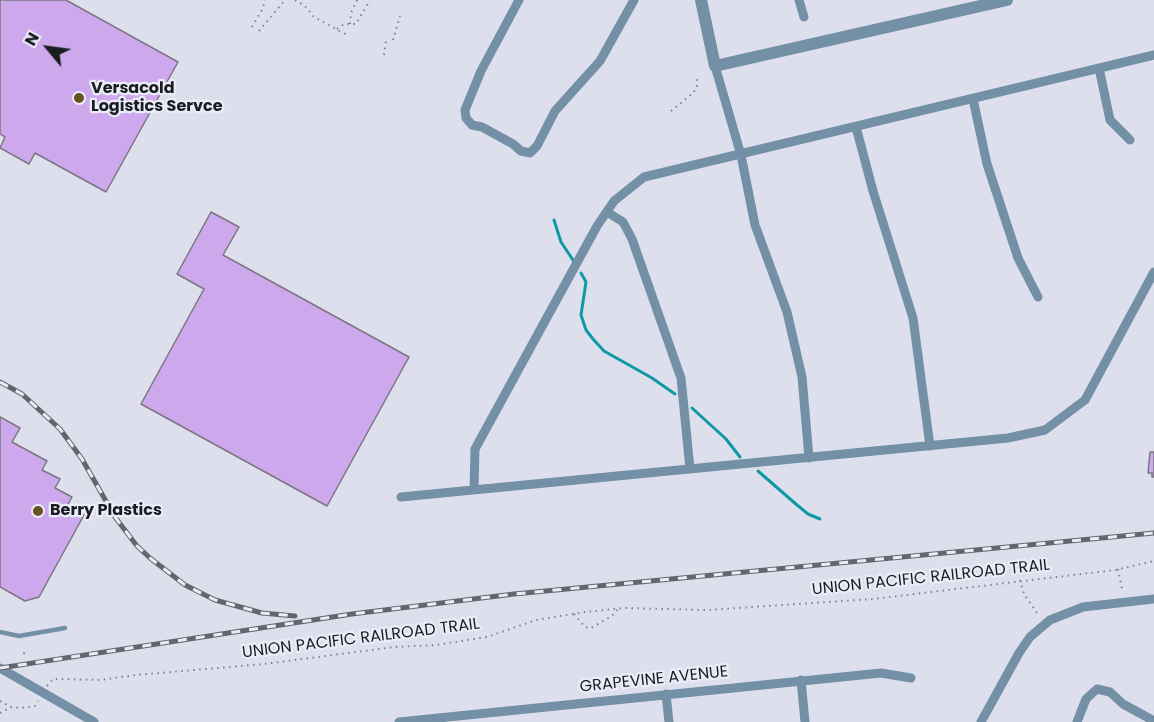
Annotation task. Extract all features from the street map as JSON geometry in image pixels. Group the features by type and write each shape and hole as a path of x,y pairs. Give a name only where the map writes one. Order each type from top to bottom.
{"street":[{"path":"519,0 481,71 465,110 466,118 472,125 482,127 513,144 520,151 530,153 537,146 548,121 564,99 592,71 604,55 634,0"},
{"path":"701,0 715,66 741,154 755,225 787,312 802,377 809,458"},
{"path":"799,0 804,17"},
{"path":"715,66 1007,0"},
{"path":"474,490 475,449 607,212 614,201 644,177 1154,55"},
{"path":"1099,68 1110,120 1130,140"},
{"path":"973,99 987,164 1018,258 1038,297"},
{"path":"856,127 873,191 913,318 930,446"},
{"path":"607,212 622,222 632,239 681,378 690,469"},
{"path":"401,497 1008,438 1045,430 1085,400 1154,272"},
{"path":"981,722 1019,652 1039,629 1064,613 1083,607 1154,599"},
{"path":"0,668 43,693 77,718 94,722"},
{"name":"GRAPEVINE AVENUE","path":"399,722 480,717 666,694 881,673 910,678"},
{"path":"801,680 805,722"},
{"path":"1077,722 1086,699 1096,689 1110,692 1123,704 1154,721"},
{"path":"666,694 669,722"}],"lane":[{"path":"0,632 19,636 65,628"}],"path":[{"path":"252,27 265,0"},
{"path":"259,31 285,0"},
{"path":"295,0 305,6 314,17 346,36"},
{"path":"350,24 351,14 357,0"},
{"path":"337,29 357,24 370,0"},
{"path":"393,40 400,16"},
{"path":"384,55 386,41"},
{"path":"671,111 693,93 697,87 697,80"},
{"name":"UNION PACIFIC RAILROAD TRAIL","path":"0,713 12,707 35,706 53,679 100,680 264,664 394,647 436,645 487,636 537,620 619,608 708,610 873,599 1118,569 1154,561"},
{"path":"1118,569 1122,589"},
{"path":"1020,580 1024,594 1037,613"},
{"path":"574,614 585,627 591,628 612,616 619,608"},
{"path":"24,654 25,648"},
{"path":"0,701 12,707"}],"building":[{"name":"Versacold Logistics Servce","path":"0,0 66,0 178,62 106,192 35,153 29,164 0,148 5,137 0,134"},
{"path":"211,212 239,227 223,255 409,357 327,506 141,404 204,289 177,274"},
{"name":"Berry Plastics","path":"0,417 20,428 12,442 47,461 42,470 60,479 55,488 72,497 67,506 84,515 39,597 25,601 0,587"},
{"path":"1150,452 1154,452 1154,477 1152,473 1148,473"}],"waterway":[{"path":"554,220 561,242 575,263"},
{"path":"581,273 586,282 581,315 586,330 604,351 675,394"},
{"path":"692,408 726,439 740,457"},
{"path":"758,471 808,514 820,519"}],"railway":[{"path":"0,382 22,394 60,429 82,459 115,517 137,546 150,558 185,585 215,600 262,613 295,616"},
{"path":"0,668 352,614 514,594 1154,533"}],"place":[{"name":"Versacold Logistics Servce","path":"79,98"},
{"name":"Berry Plastics","path":"38,511"}]}
